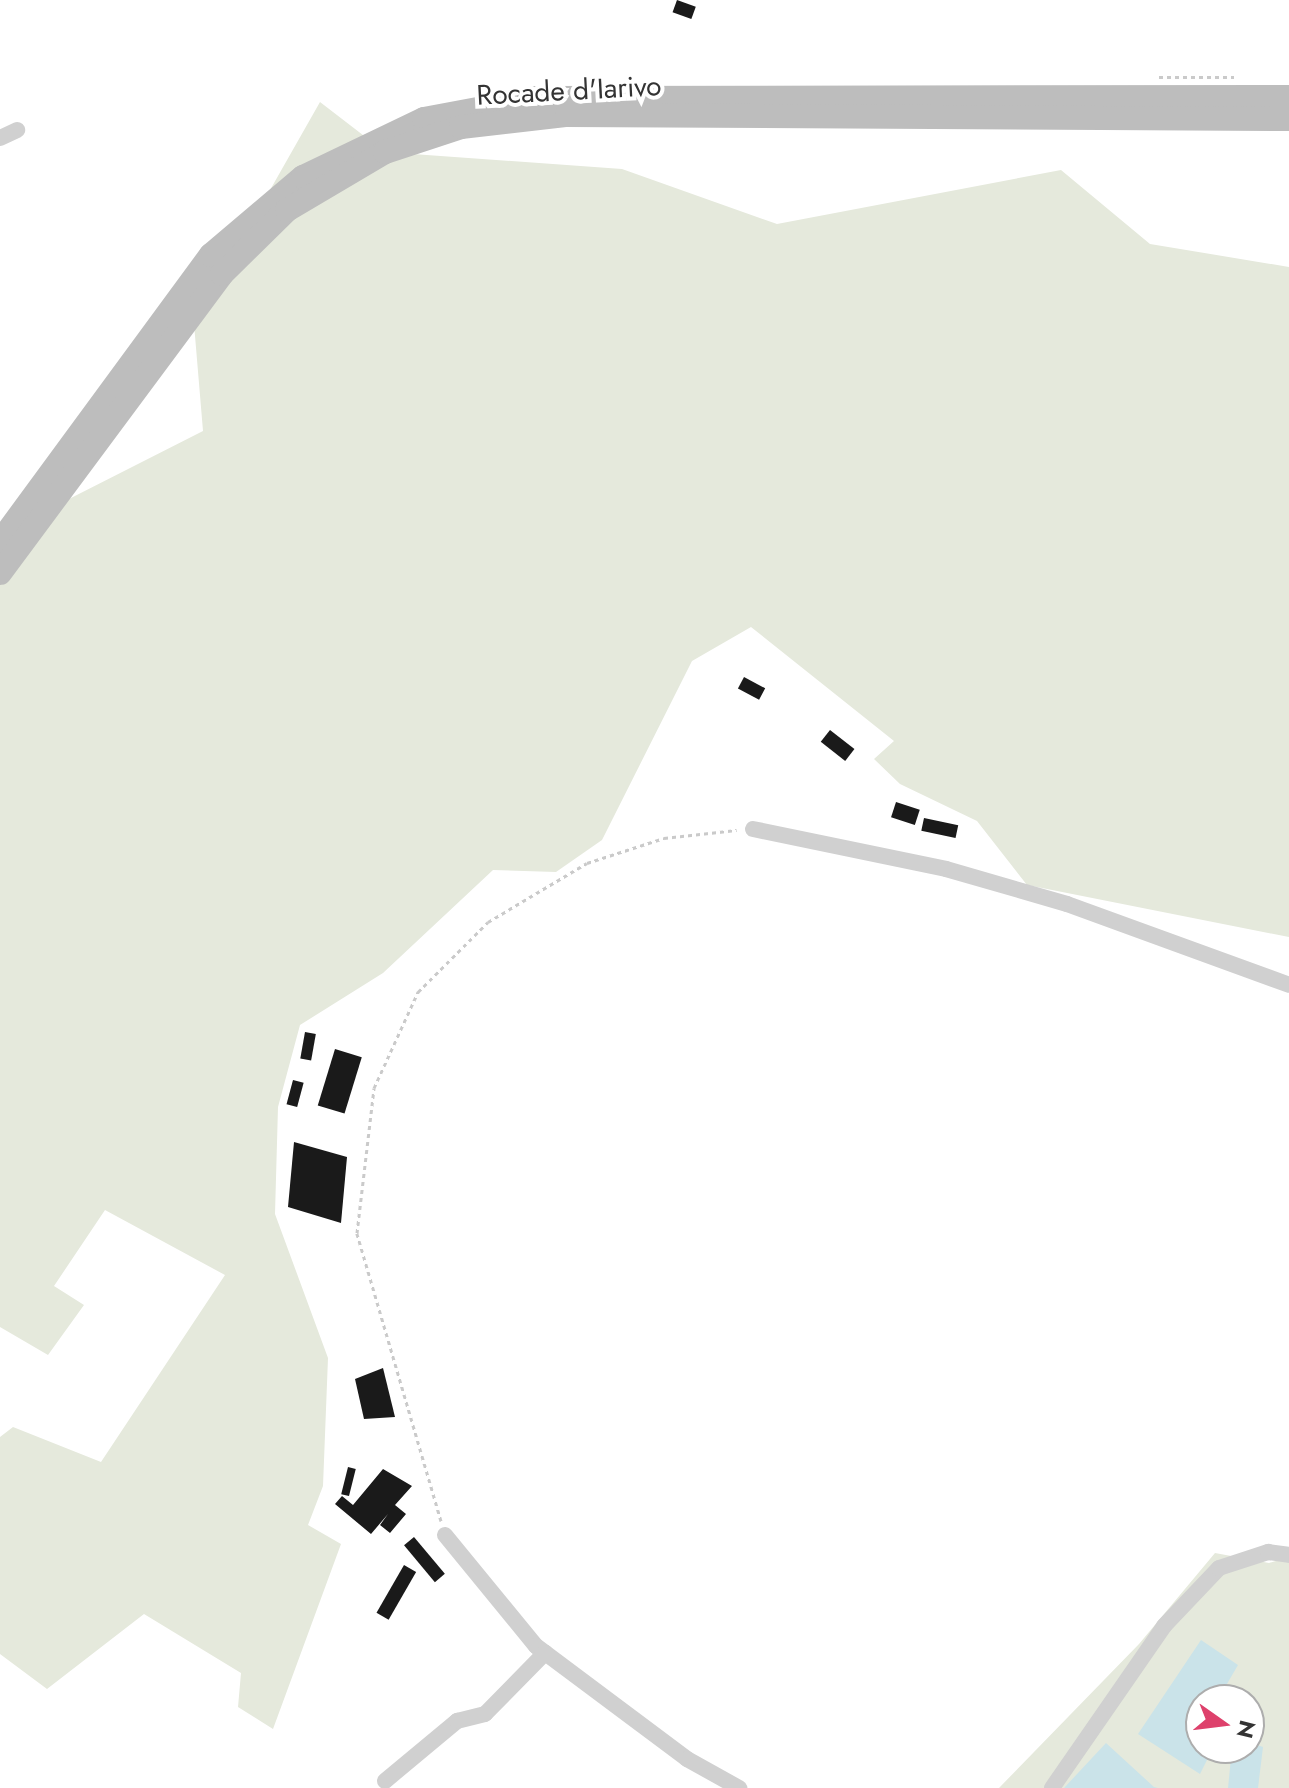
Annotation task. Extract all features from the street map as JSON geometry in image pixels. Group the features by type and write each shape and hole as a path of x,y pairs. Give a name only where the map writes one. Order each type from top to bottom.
{"main road":[{"name":"Rocade d'Iarivo","path":"0,542 211,255 303,177 424,119 536,98 1289,97"},
{"name":"Rocade d'Iarivo","path":"0,573 222,274 287,210 385,152 461,127 567,115 1289,119"}],"street":[{"path":"0,138 17,130"},
{"path":"753,829 1052,900 1289,985"},
{"path":"445,1535 545,1653 687,1759 739,1788"},
{"path":"1052,1788 1164,1626 1219,1568 1268,1552 1289,1555"},
{"path":"385,1781 457,1721 485,1714 545,1653"}],"path":[{"path":"1144,83 1169,73 1226,73 1244,83"},
{"path":"445,1535 357,1233 374,1088 418,992 488,922 587,863 664,838 753,829"}],"shaded area":[{"path":"320,102 385,152 622,169 777,224 1061,170 1150,244 1289,267 1289,937 1027,885 977,821 900,784 874,759 894,741 751,627 692,661 602,840 556,872 493,870 383,973 300,1025 278,1107 275,1214 328,1358 323,1486 308,1525 341,1544 273,1729 238,1707 241,1673 144,1614 47,1689 0,1654 0,1437 13,1427 101,1462 225,1275 105,1210 54,1286 84,1305 48,1355 0,1327 0,534 203,431 194,324"},
{"path":"1215,1553 1269,1563 1289,1557 1289,1788 999,1788 1139,1644"}],"water":[{"path":"1201,1640 1238,1665 1227,1684 1185,1684 1185,1764 1205,1764 1200,1774 1138,1734"},
{"path":"1106,1743 1154,1787 1158,1788 1064,1788"},
{"path":"1230,1764 1261,1764 1258,1788 1228,1788"}],"building":[{"path":"677,0 696,7 691,19 673,12"},
{"path":"744,677 765,688 759,700 738,688"},
{"path":"830,730 854,749 845,761 821,742"},
{"path":"896,802 920,810 915,825 891,817"},
{"path":"924,818 958,825 956,838 921,831"},
{"path":"305,1032 316,1034 311,1060 300,1059"},
{"path":"335,1049 362,1057 345,1114 318,1105"},
{"path":"293,1080 304,1083 297,1107 287,1104"},
{"path":"294,1142 347,1157 341,1223 288,1207"},
{"path":"383,1368 395,1417 364,1419 355,1379"},
{"path":"348,1467 356,1469 349,1496 341,1494"},
{"path":"383,1469 412,1486 395,1505 406,1514 390,1533 380,1525 388,1514 371,1534 335,1504 342,1496 353,1505"},
{"path":"414,1537 445,1574 435,1582 404,1545"},
{"path":"404,1565 416,1572 389,1620 377,1613"}]}
